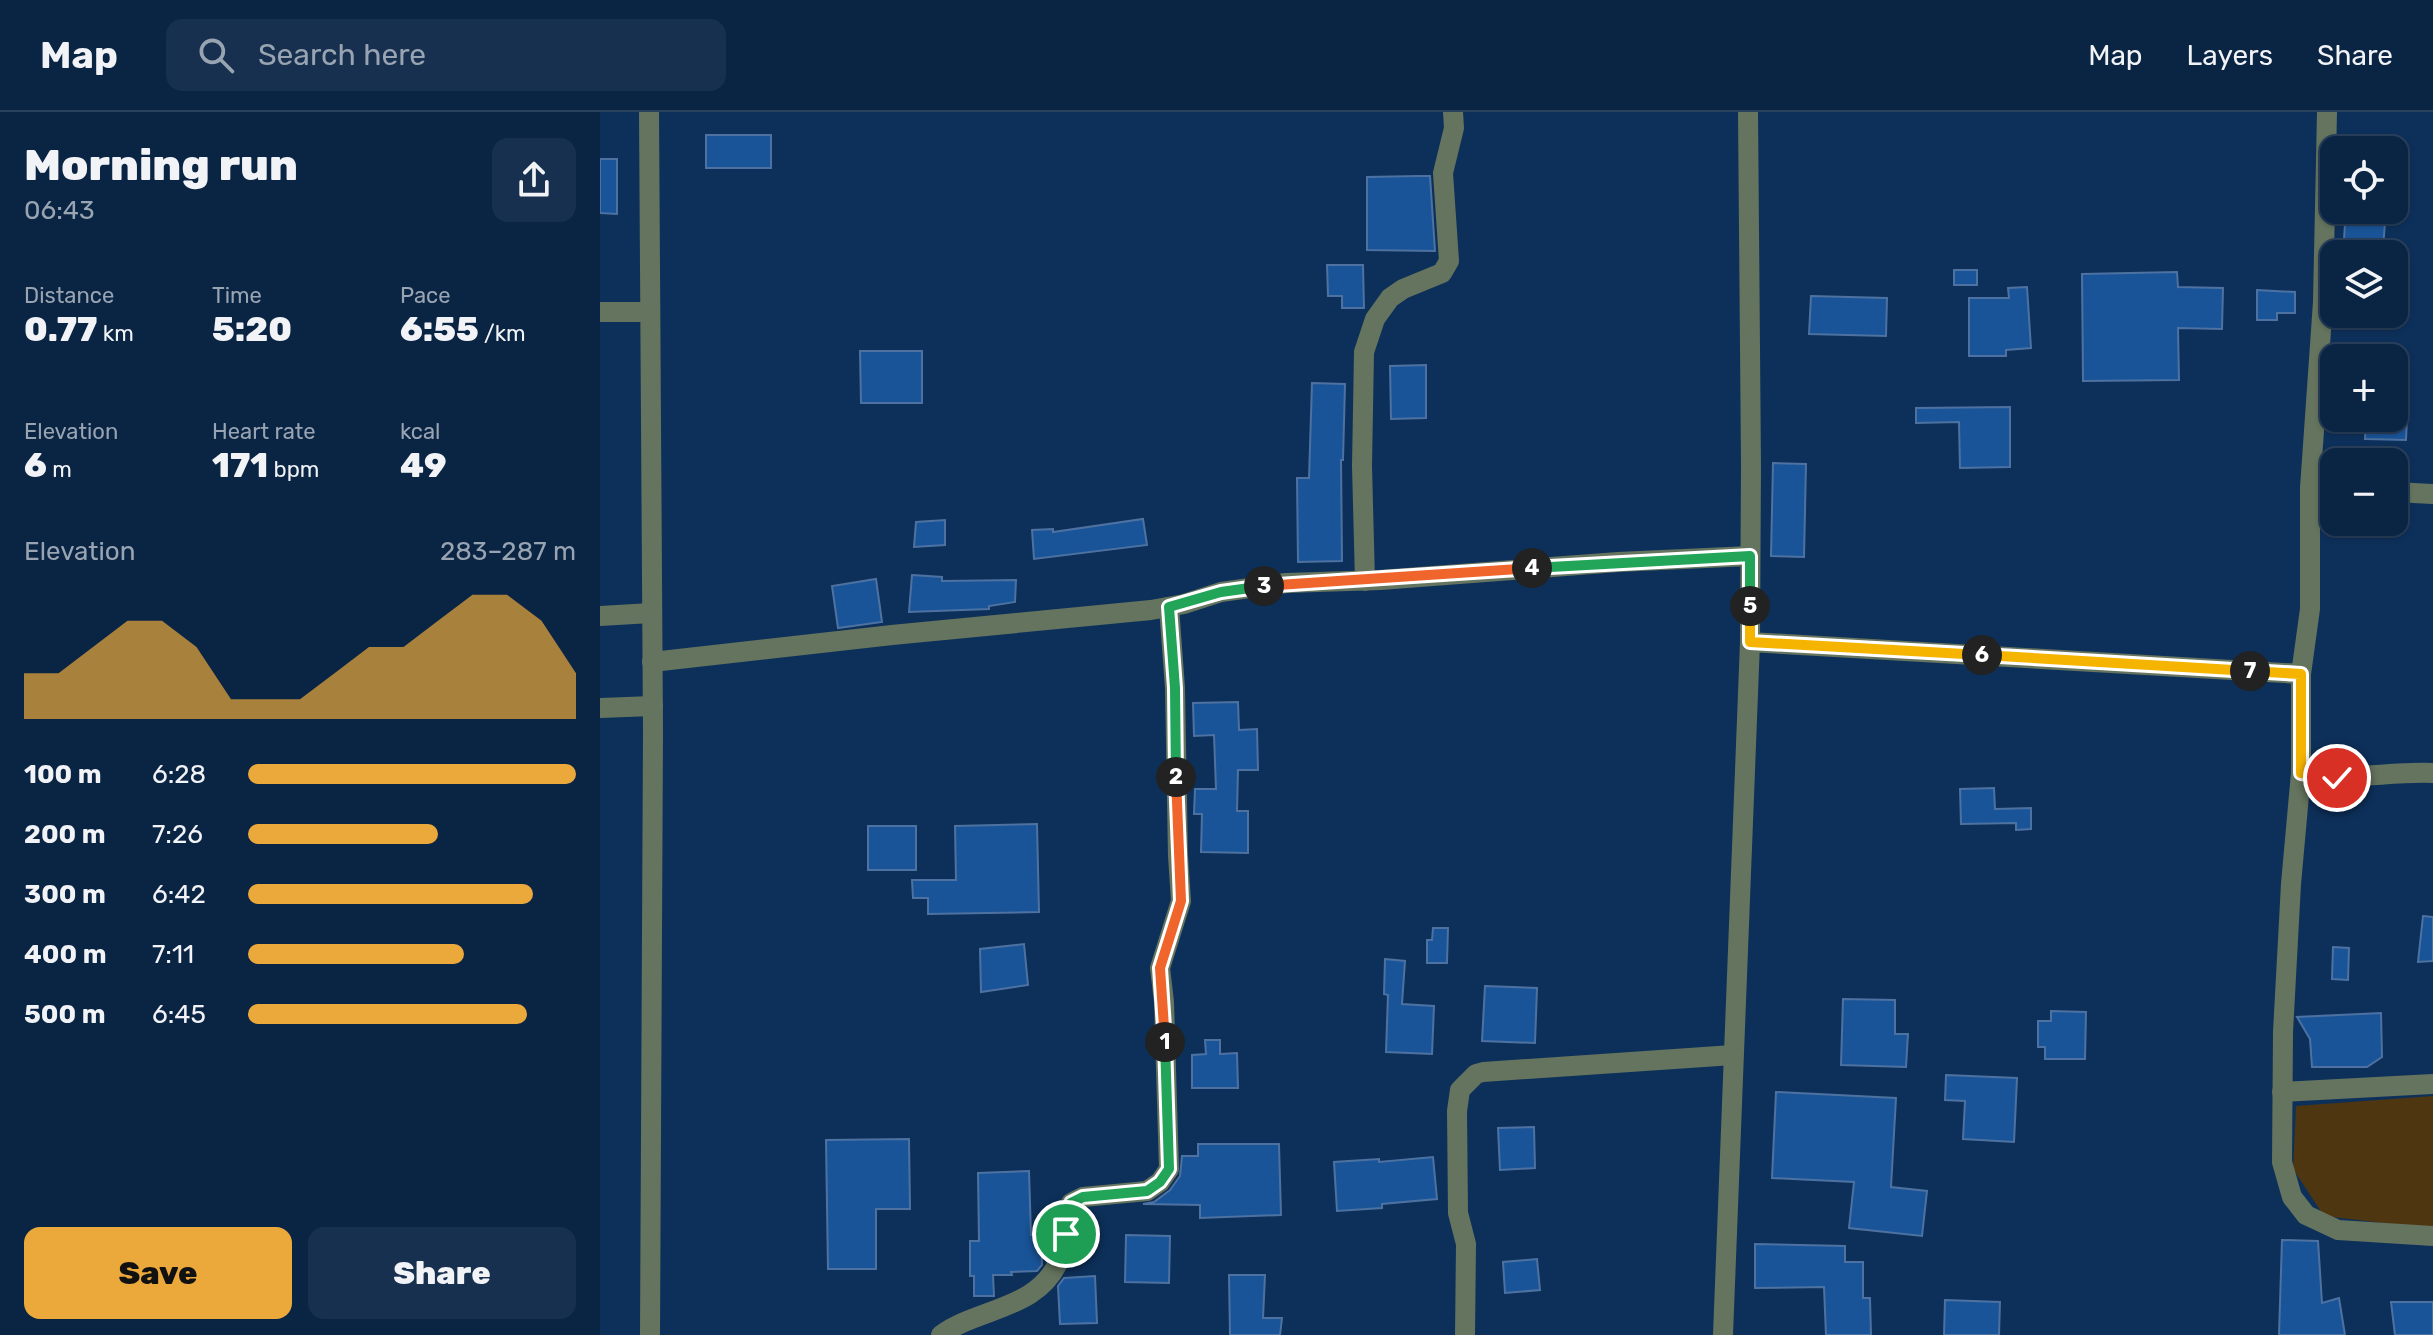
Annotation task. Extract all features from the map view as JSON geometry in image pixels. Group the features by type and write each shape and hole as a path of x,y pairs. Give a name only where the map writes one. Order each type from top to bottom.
{"street":[{"path":"649,112 653,706 650,1335"},
{"path":"1365,581 1362,466 1364,352 1375,319 1390,298 1403,289 1442,273 1449,261 1443,173 1454,128 1453,112"},
{"path":"1723,1335 1750,642 1748,112"},
{"path":"2327,112 2323,302 2310,488 2310,609 2301,674 2301,773 2289,914 2282,1162 2292,1197 2306,1215 2338,1230 2433,1236"},
{"path":"600,312 649,312"},
{"path":"2310,488 2320,488"},
{"path":"2408,493 2433,494"},
{"path":"652,662 1169,607 1221,592 1286,583 1365,581 1618,562 1750,556"},
{"path":"941,1335 956,1325 1023,1299 1043,1284 1059,1261 1066,1234 1065,1216 1071,1203 1083,1197 1147,1191 1160,1182 1169,1169 1164,1002 1160,968 1181,901 1175,688 1169,607"},
{"path":"600,616 651,613"},
{"path":"1750,642 2301,674"},
{"path":"600,708 653,706"},
{"path":"2301,773 2337,778 2404,772 2433,773"},
{"path":"1465,1335 1467,1266 1464,1229 1457,1198 1457,1111 1460,1090 1470,1079 1483,1072 1733,1055"},
{"path":"2282,1092 2433,1084"}],"shaded area":[{"path":"2433,1096 2433,1229 2324,1216 2293,1169 2296,1106"}],"building":[{"path":"706,135 771,135 771,168 706,168"},
{"path":"600,159 617,159 617,214 600,213"},
{"path":"1430,176 1435,251 1367,250 1367,177"},
{"path":"2345,224 2385,224 2384,240 2344,240"},
{"path":"1327,265 1363,265 1364,308 1342,308 1342,296 1328,296"},
{"path":"1954,270 1977,270 1977,285 1954,285"},
{"path":"2177,272 2178,287 2223,288 2222,329 2178,328 2179,380 2083,381 2082,274"},
{"path":"2027,287 2031,348 2006,350 2006,356 1969,356 1969,298 2009,298 2008,288"},
{"path":"2257,290 2295,292 2295,313 2277,313 2277,320 2257,320"},
{"path":"1811,296 1887,298 1886,336 1809,334"},
{"path":"860,351 922,351 922,403 861,403"},
{"path":"1426,365 1426,418 1391,419 1390,366"},
{"path":"1312,383 1345,384 1341,460 1342,561 1298,562 1297,478 1309,478"},
{"path":"2010,407 2010,467 1960,468 1959,422 1916,423 1916,408"},
{"path":"2365,432 2406,432 2406,440 2365,439"},
{"path":"1773,463 1806,464 1804,557 1771,556"},
{"path":"1143,519 1147,545 1034,559 1032,530 1053,529 1053,532"},
{"path":"945,520 945,545 914,547 916,522"},
{"path":"912,575 942,577 942,581 1016,580 1015,602 989,606 989,609 909,612"},
{"path":"876,579 882,622 838,628 832,586"},
{"path":"1238,702 1239,730 1257,729 1258,770 1238,770 1237,811 1248,811 1248,853 1201,852 1202,814 1194,814 1195,789 1216,789 1214,735 1194,736 1193,703"},
{"path":"1994,788 1995,809 2031,808 2031,829 2016,830 2016,823 1961,824 1960,789"},
{"path":"1037,824 1039,912 928,914 928,898 913,898 912,880 956,880 955,826"},
{"path":"868,826 916,826 916,870 868,870"},
{"path":"2423,916 2433,917 2433,961 2418,962"},
{"path":"1433,928 1448,928 1447,963 1427,963 1427,940 1432,940"},
{"path":"1024,944 1028,985 981,992 980,949"},
{"path":"2333,947 2349,948 2348,980 2332,979"},
{"path":"1385,959 1405,961 1402,1004 1434,1006 1432,1054 1386,1052 1388,995 1384,994"},
{"path":"1485,986 1537,988 1535,1043 1482,1041"},
{"path":"1843,999 1895,1000 1895,1034 1908,1034 1906,1067 1841,1065"},
{"path":"2051,1011 2086,1012 2085,1059 2045,1059 2045,1047 2038,1047 2038,1021 2051,1021"},
{"path":"2381,1013 2382,1057 2367,1067 2312,1067 2310,1039 2297,1017"},
{"path":"1205,1040 1220,1040 1220,1054 1237,1053 1238,1088 1192,1088 1192,1055 1206,1054"},
{"path":"1946,1075 2017,1078 2014,1142 1963,1139 1965,1101 1945,1100"},
{"path":"1776,1092 1896,1098 1891,1187 1927,1191 1922,1236 1849,1228 1854,1182 1772,1178"},
{"path":"1534,1127 1535,1168 1500,1170 1498,1128"},
{"path":"909,1139 910,1209 876,1209 876,1269 828,1269 826,1140"},
{"path":"1198,1144 1279,1144 1281,1215 1200,1218 1200,1205 1143,1204 1154,1202 1170,1190 1180,1176 1182,1156 1198,1156"},
{"path":"1433,1157 1437,1199 1337,1211 1334,1162"},
{"path":"1029,1171 1031,1235 1041,1236 1042,1265 1037,1271 993,1275 994,1296 974,1296 974,1276 970,1276 970,1241 979,1241 978,1173"},
{"path":"1126,1235 1170,1236 1169,1283 1125,1282"},
{"path":"2282,1240 2318,1241 2322,1303 2339,1298 2345,1335 2279,1335"},
{"path":"1755,1244 1845,1246 1845,1262 1863,1262 1863,1298 1870,1298 1871,1335 1826,1335 1824,1287 1755,1288"},
{"path":"1537,1259 1540,1290 1505,1293 1503,1262"},
{"path":"1229,1275 1265,1275 1263,1318 1282,1318 1280,1335 1230,1335"},
{"path":"1095,1276 1097,1323 1060,1324 1058,1286 1064,1278"},
{"path":"1945,1300 2000,1302 1999,1335 1944,1335"},
{"path":"2391,1302 2433,1302 2433,1335 2395,1335"}],"route":[{"path":"1066,1234 1065,1216 1071,1203 1083,1197 1147,1191 1160,1182 1169,1169 1164,1002 1160,968 1181,901 1175,688 1169,607 1221,592 1286,583 1380,580 1618,562 1750,556 1750,642 2301,674 2301,773 2337,778"}]}
